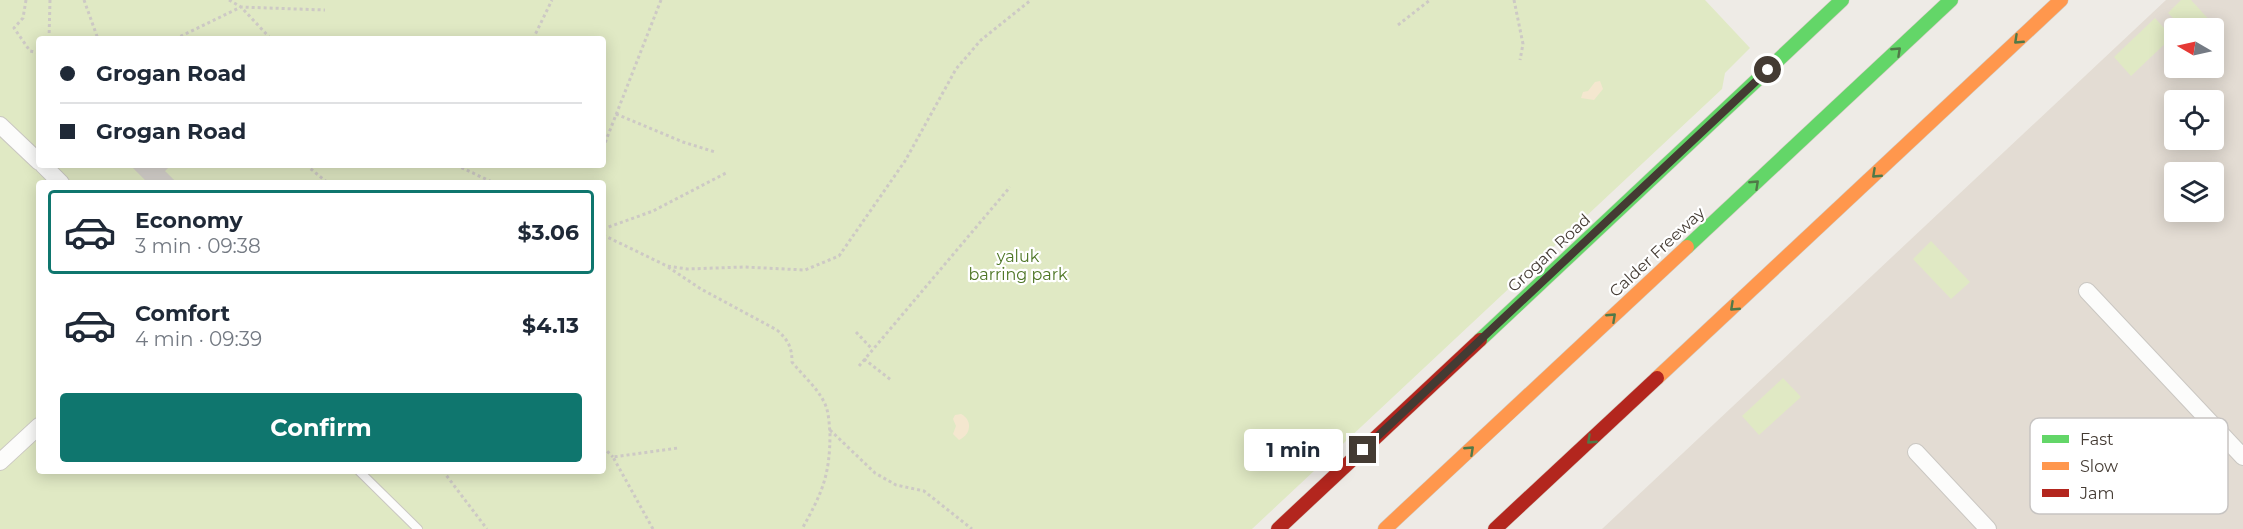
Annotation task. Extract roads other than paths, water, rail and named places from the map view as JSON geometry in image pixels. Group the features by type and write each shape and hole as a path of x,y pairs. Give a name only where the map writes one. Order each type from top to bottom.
{"main road":[{"name":"Grogan Road","path":"1278,529 1842,0"},
{"name":"Calder Freeway","path":"1384,529 1952,0"},
{"path":"1495,529 2061,0"}],"street":[{"path":"0,125 36,159"},
{"path":"46,168 58,180"},
{"path":"2086,291 2206,418"},
{"path":"0,462 36,429"},
{"path":"2228,441 2243,457"},
{"path":"1917,452 1988,529"}],"lane":[{"path":"362,474 418,529"}],"park label":[{"name":"yaluk barring park","path":"1018,265"}]}
